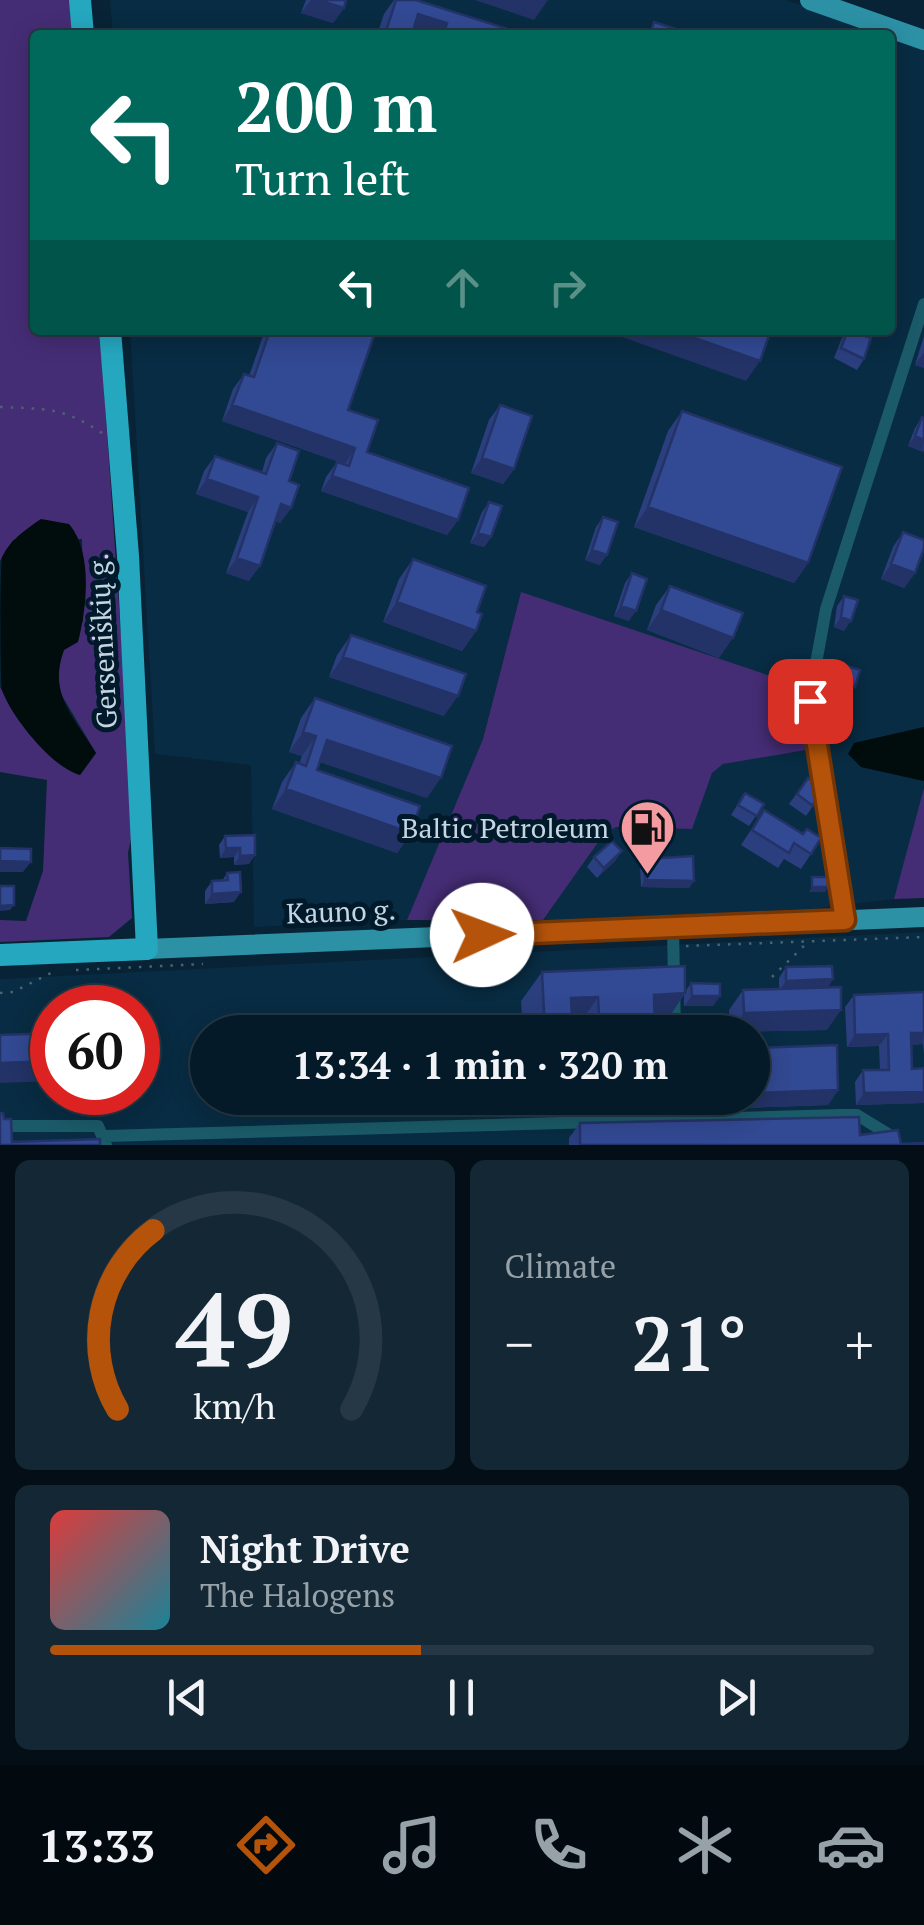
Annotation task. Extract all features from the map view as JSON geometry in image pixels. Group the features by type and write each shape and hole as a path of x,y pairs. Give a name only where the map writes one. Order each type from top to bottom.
{"highway":[{"path":"80,0 83,30"},
{"name":"Gerseniškių g.","path":"110,335 120,439 147,949"},
{"name":"Kauno g.","path":"0,955 147,949"}],"main road":[{"path":"810,0 924,40"},
{"name":"Kauno g.","path":"147,949 674,937 845,920 924,917"}],"street":[{"path":"845,920 810,701 826,609 924,304"},
{"path":"674,937 675,1015"},
{"path":"676,1115 676,1119"},
{"path":"0,1126 84,1124 98,1126 105,1140 857,1115 894,1137"}],"path":[{"path":"0,407 54,408 120,439"},
{"path":"674,937 809,941 924,937"},
{"path":"772,978 809,941"},
{"path":"72,970 218,962"},
{"path":"0,993 12,992 54,971"}],"shaded area":[{"path":"0,0 71,0 74,30 30,30 30,335 100,335 134,825 128,853 132,918 109,937 0,942 0,920 26,921 43,871 47,780 0,772 0,687 44,751 67,770 80,775 96,753 58,689 55,674 64,650 83,621 82,539 13,540 0,561"},
{"path":"110,0 786,0 873,30 113,30"},
{"path":"895,38 924,48 924,727 854,743 861,767 924,781 922,809 894,899 812,909 543,920 604,834 616,827 691,829 712,773 723,763 805,750 521,592 483,739 407,920 254,927 251,765 155,754 130,335 895,335"},
{"path":"41,519 69,524 85,564 78,642 64,650 59,679 65,704 96,753 80,775 57,762 34,740 2,690 2,557 14,540"},
{"path":"521,592 800,686 806,750 723,764 712,773 692,829 616,827 604,834 543,920 407,920 483,739"},
{"path":"924,727 924,781 861,767 848,754 854,743"},
{"path":"924,788 924,898 894,899"},
{"path":"924,932 924,1145 0,1145 0,979"}],"building":[{"path":"318,0 346,0 344,8"},
{"path":"396,0 416,0 511,30 445,30 447,23 418,14 413,30 386,30"},
{"path":"654,22 676,29 676,30 652,30"},
{"path":"268,335 374,335 348,410 378,420 367,452 469,488 458,520 332,476 337,462 349,466 355,448 232,405 244,374 254,377"},
{"path":"686,335 769,335 760,361"},
{"path":"846,335 871,338 864,359 841,348"},
{"path":"500,405 532,416 514,469 482,458"},
{"path":"682,411 842,467 808,563 648,507"},
{"path":"924,418 924,440 915,436"},
{"path":"277,443 299,451 289,481 299,485 291,508 281,504 260,566 237,558 258,497 207,479 215,456 266,474"},
{"path":"489,502 502,506 491,537 478,533"},
{"path":"603,517 618,522 607,555 592,550"},
{"path":"903,532 924,540 915,573 891,564"},
{"path":"413,559 486,586 477,612 482,614 476,631 397,602"},
{"path":"632,573 647,579 636,611 621,606"},
{"path":"670,586 743,613 733,638 661,610"},
{"path":"844,596 858,600 851,621 841,617"},
{"path":"351,635 466,674 458,696 343,657"},
{"path":"837,663 860,670 855,687 832,680"},
{"path":"315,698 452,746 441,778 327,740 317,770 420,806 411,833 286,789 296,762 306,766 316,736 303,732"},
{"path":"808,778 819,786 813,806 797,794"},
{"path":"745,793 764,804 757,816 738,805"},
{"path":"764,810 803,834 807,829 821,838 811,854 794,843 789,853 752,830"},
{"path":"255,835 255,855 240,856 240,848 226,848 225,836"},
{"path":"612,841 622,851 604,868 594,857"},
{"path":"0,848 31,849 31,862 0,861"},
{"path":"693,856 694,881 645,880 645,859"},
{"path":"240,872 241,892 212,894 212,881 228,880 227,873"},
{"path":"812,877 828,877 828,887 812,887"},
{"path":"0,886 14,886 14,905 0,906"},
{"path":"685,966 685,993 654,995 655,1015 599,1015 598,997 571,998 572,1015 544,1015 542,972"},
{"path":"832,966 833,979 786,981 786,967"},
{"path":"691,983 720,984 720,996 692,996"},
{"path":"841,987 841,1010 744,1013 743,990"},
{"path":"924,992 924,1033 911,1033 912,1069 924,1068 924,1092 864,1093 863,1070 889,1070 888,1034 855,1035 854,995"},
{"path":"30,1034 30,1062 0,1063 0,1035"},
{"path":"837,1045 838,1090 770,1092 770,1047"},
{"path":"0,1113 4,1119 11,1119 12,1142 100,1139 100,1145 0,1145"},
{"path":"859,1117 860,1135 898,1130 901,1144 924,1145 580,1145 580,1123"}],"place":[{"name":"Baltic Petroleum","path":"648,876"}],"route":[{"path":"482,935 845,920 810,701"}]}
